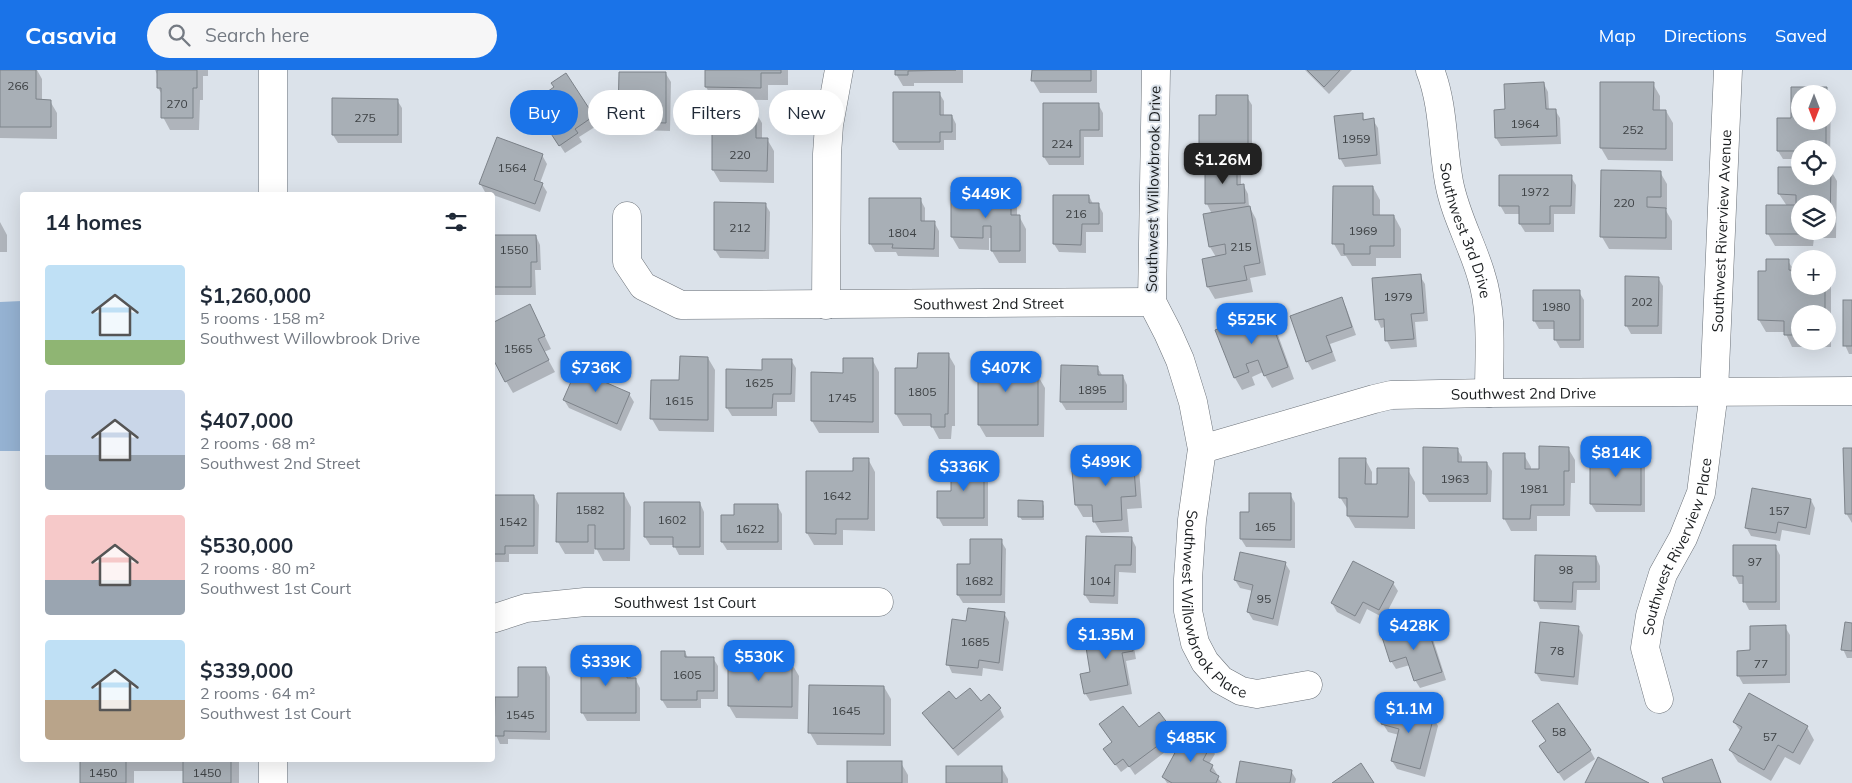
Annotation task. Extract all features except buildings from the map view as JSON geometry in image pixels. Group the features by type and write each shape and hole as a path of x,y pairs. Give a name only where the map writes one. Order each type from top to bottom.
{"street":[{"path":"273,70 273,192"},
{"path":"826,305 827,154 829,125 839,70"},
{"name":"Southwest Willowbrook Drive","path":"1156,70 1152,302 1180,360 1192,402 1202,449"},
{"name":"Southwest 3rd Drive","path":"1430,70 1440,106 1449,182 1455,205 1482,277 1488,314 1489,393"},
{"name":"Southwest Riverview Avenue","path":"1714,392 1728,70"},
{"name":"Southwest 2nd Street","path":"627,216 627,262 644,286 681,305 1152,302"},
{"name":"Southwest Riverview Place","path":"1659,699 1645,648 1650,616 1663,574 1683,538 1701,493 1714,392"},
{"name":"Southwest 2nd Drive","path":"1202,449 1391,395 1852,392"},
{"name":"Southwest Willowbrook Place","path":"1202,449 1192,520 1188,579 1188,611 1195,642 1205,662 1221,680 1241,691 1257,694 1308,685"},
{"name":"Southwest 1st Court","path":"495,617 526,608 585,602 879,602"},
{"path":"273,762 273,783"}],"shaded area":[{"path":"20,301 20,451 0,451 0,302"}]}
